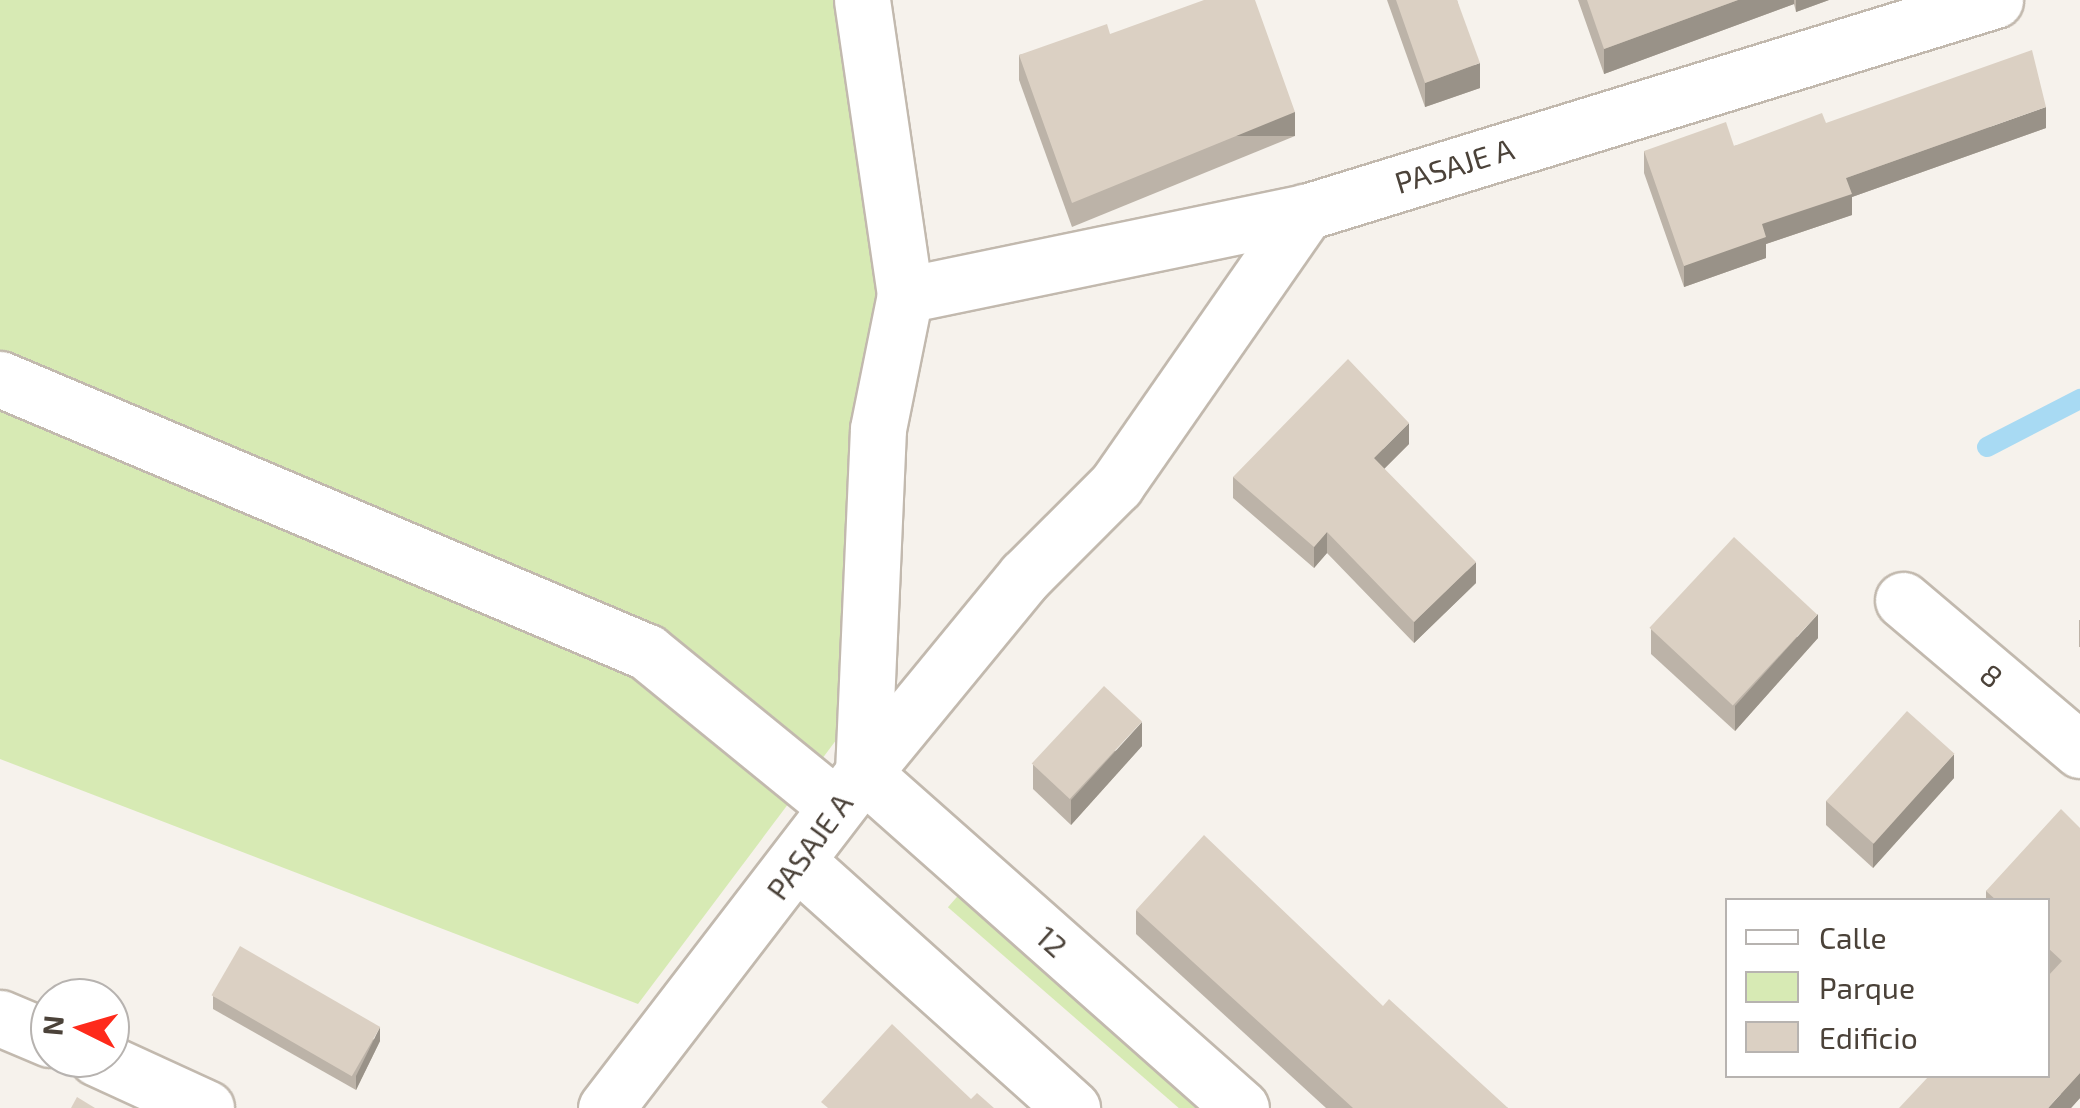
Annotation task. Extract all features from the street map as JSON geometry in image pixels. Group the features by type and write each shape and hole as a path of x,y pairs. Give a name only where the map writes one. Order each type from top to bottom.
{"street":[{"name":"PASAJE A","path":"606,1108 799,863 850,790 878,429 905,296 862,0"},
{"name":"PASAJE A","path":"905,296 1306,212 1896,14 1995,0"},
{"path":"850,790 1025,576 1116,485 1306,212"},
{"name":"12","path":"0,379 646,652 850,790 1241,1108"},
{"name":"8","path":"1903,600 2080,750"},
{"path":"799,863 1072,1108"},
{"path":"0,1018 30,1031"},
{"path":"130,1073 206,1108"}],"green space":[{"path":"0,0 854,0 903,250 864,703 638,1004 0,759"},
{"path":"963,890 1212,1106 1179,1108 948,907"}],"building":[{"path":"1204,0 1255,0 1295,112 1072,203 1019,55 1107,24 1110,34"},
{"path":"1396,0 1457,0 1480,63 1425,83"},
{"path":"1587,0 1738,0 1604,49"},
{"path":"2032,50 2046,107 1846,178 1852,194 1762,224 1766,237 1684,266 1644,151 1726,122 1734,146 1822,113 1826,123"},
{"path":"1348,359 1409,423 1374,458 1476,562 1414,622 1327,532 1314,547 1233,477"},
{"path":"1734,537 1817,615 1733,705 1649,628"},
{"path":"1104,686 1142,721 1070,799 1032,764"},
{"path":"1907,711 1955,754 1874,844 1826,801"},
{"path":"2061,809 2080,828 2080,1073 2048,1108 1899,1108 1927,1078 2050,1078 2050,974 2062,961 2050,950 2050,898 1994,898 1986,891"},
{"path":"1204,835 1383,1006 1389,999 1508,1108 1353,1108 1136,910"},
{"path":"240,946 380,1027 352,1076 212,995"},
{"path":"892,1024 971,1099 977,1093 994,1108 828,1108 821,1102"},
{"path":"77,1097 95,1108 71,1108"}],"waterway":[{"path":"1987,447 2080,399"}]}
